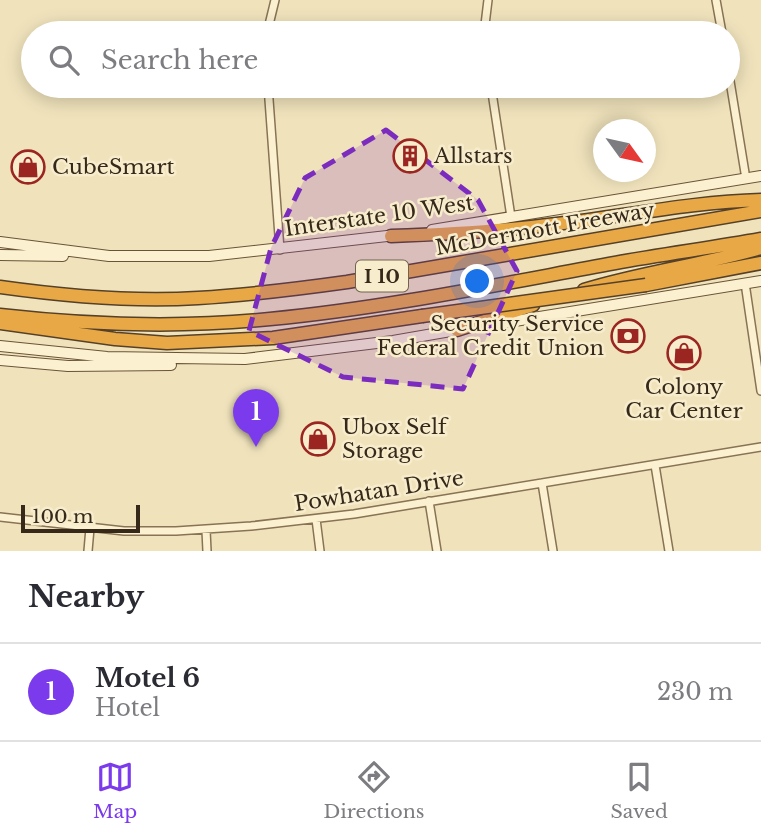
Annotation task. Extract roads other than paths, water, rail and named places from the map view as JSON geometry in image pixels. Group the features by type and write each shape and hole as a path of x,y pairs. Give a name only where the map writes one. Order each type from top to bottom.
{"highway":[{"path":"390,236 475,232 703,204 761,200"},
{"name":"McDermott Freeway","path":"0,287 49,294 181,298 284,291 357,281 761,211"},
{"name":"I 10","path":"0,315 46,320 165,324 269,319 467,290 761,239"},
{"path":"457,330 616,280 722,259 761,248"},
{"path":"0,323 115,339 167,342 273,338 646,285 761,263"}],"main road":[{"name":"Interstate 10 West","path":"0,242 109,256 209,256 280,250 390,236 761,176"},
{"path":"0,256 109,256"},
{"path":"0,360 68,366 129,366 245,359 393,341 761,281"},
{"path":"0,346 107,357 245,359"}],"street":[{"path":"270,21 275,0"},
{"path":"485,21 488,0"},
{"path":"716,0 720,21"},
{"path":"269,98 280,250"},
{"path":"493,98 511,217"},
{"path":"733,98 746,179"},
{"path":"745,283 761,391"},
{"name":"Powhatan Drive","path":"0,517 124,531 206,530 316,520 761,447"},
{"path":"655,465 669,551"},
{"path":"542,483 553,551"},
{"path":"429,501 437,551"},
{"path":"316,520 320,551"},
{"path":"88,551 90,528"},
{"path":"206,530 207,551"}],"place":[{"name":"Allstars","path":"410,156"},
{"name":"CubeSmart","path":"28,167"},
{"name":"Security Service Federal Credit Union","path":"628,336"},
{"name":"Colony Car Center","path":"684,353"},
{"name":"Ubox Self Storage","path":"318,439"},
{"name":"Motel 6","path":"256,447"}]}
